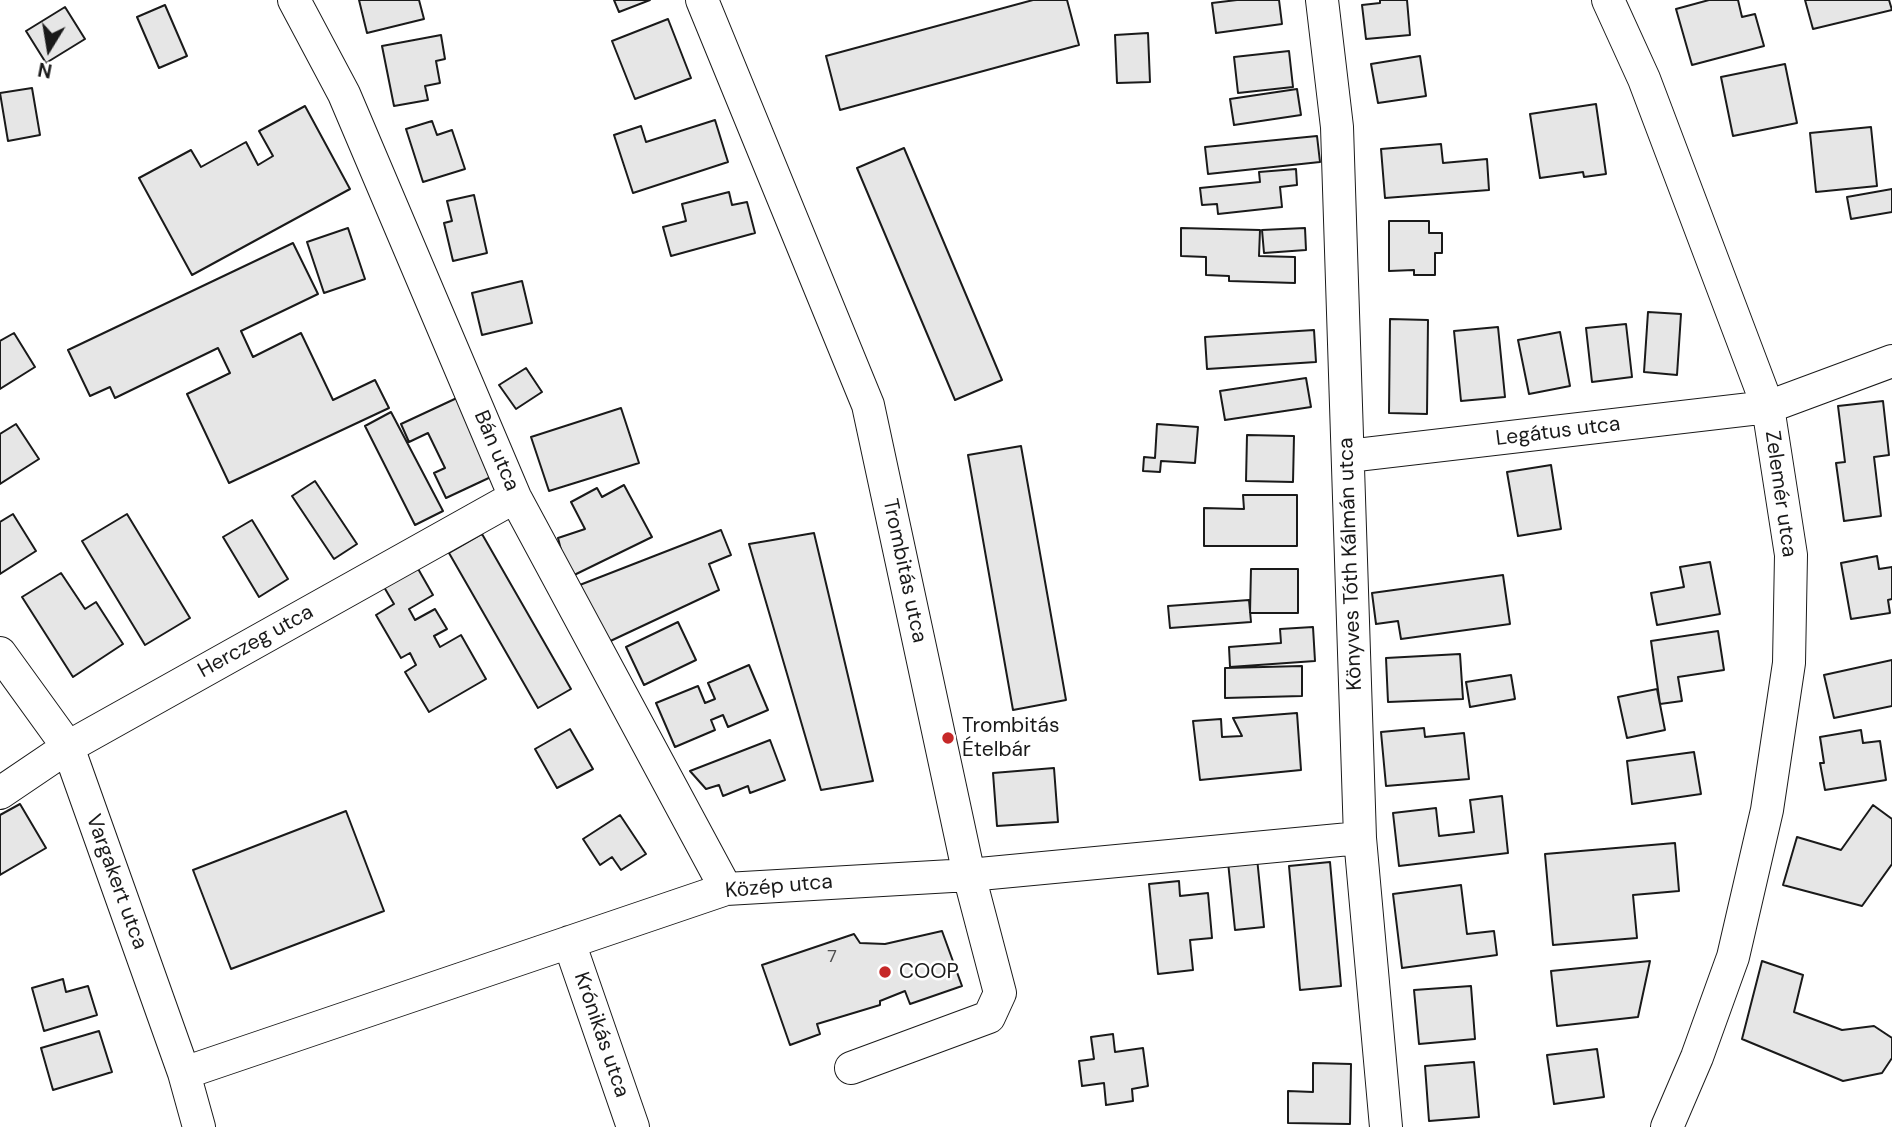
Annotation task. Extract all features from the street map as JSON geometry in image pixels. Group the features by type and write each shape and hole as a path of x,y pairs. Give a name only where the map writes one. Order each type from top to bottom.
{"street":[{"name":"Bán utca","path":"294,0 344,93 514,497 726,889"},
{"name":"Trombitás utca","path":"702,0 868,405 969,875 1000,993 989,1017 851,1068"},
{"name":"Könyves Tóth Kálmán utca","path":"1322,0 1337,127 1360,838 1386,1127"},
{"name":"Zelemér utca","path":"1608,0 1644,79 1768,407 1791,555 1789,663 1767,810 1733,957 1697,1057 1667,1127"},
{"name":"Legátus utca","path":"1348,456 1768,407 1892,361"},
{"name":"Herczeg utca","path":"0,793 68,747 514,497"},
{"name":"Vargakert utca","path":"0,653 68,747 184,1073 199,1127"},
{"name":"Közép utca","path":"184,1073 726,889 969,875 1360,838"},
{"name":"Krónikás utca","path":"569,942 633,1127"}],"building":[{"path":"359,0 419,0 424,19 367,33"},
{"path":"614,0 650,0 619,12"},
{"path":"1033,0 1067,0 1079,45 840,110 826,56"},
{"path":"1279,0 1282,24 1216,33 1212,3"},
{"path":"1380,0 1407,0 1410,35 1366,39 1362,5 1380,3"},
{"path":"1709,0 1738,0 1742,17 1755,14 1764,46 1692,65 1676,9"},
{"path":"1805,0 1889,0 1892,10 1813,29"},
{"path":"165,5 187,56 159,68 137,17"},
{"path":"65,7 85,39 46,63 26,31"},
{"path":"668,19 691,78 635,99 612,41"},
{"path":"1148,33 1150,82 1117,83 1115,35"},
{"path":"441,35 445,59 436,61 440,83 425,86 428,100 394,106 382,46"},
{"path":"1289,51 1293,87 1238,93 1234,57"},
{"path":"1420,56 1426,96 1378,103 1371,64"},
{"path":"1785,64 1797,123 1733,136 1721,77"},
{"path":"32,88 40,135 8,141 0,93"},
{"path":"1297,89 1301,115 1234,125 1230,99"},
{"path":"1596,104 1606,174 1584,177 1583,172 1540,178 1530,114"},
{"path":"305,106 350,189 192,275 139,178 191,150 201,167 246,142 258,165 273,156 259,131"},
{"path":"715,120 728,162 633,193 614,135 641,126 646,142"},
{"path":"432,121 437,135 452,130 465,169 423,182 406,129"},
{"path":"1871,127 1877,186 1816,192 1810,133"},
{"path":"1317,136 1320,162 1208,174 1205,147"},
{"path":"1441,144 1443,163 1487,159 1489,190 1385,198 1381,149"},
{"path":"904,148 1002,380 955,400 857,168"},
{"path":"1296,169 1297,185 1280,187 1282,207 1218,214 1217,204 1202,205 1200,188 1260,182 1259,172"},
{"path":"1892,189 1892,212 1851,219 1847,197"},
{"path":"729,192 732,205 747,202 755,233 671,256 663,227 686,221 682,204"},
{"path":"474,195 487,253 453,261 444,223 452,221 447,201"},
{"path":"1389,221 1429,221 1429,233 1442,233 1442,253 1435,253 1435,275 1414,275 1414,270 1389,271"},
{"path":"348,228 365,279 324,293 307,242"},
{"path":"1181,228 1260,230 1259,256 1295,257 1295,283 1229,281 1229,276 1206,275 1206,257 1181,256"},
{"path":"1305,228 1306,250 1264,253 1262,230"},
{"path":"293,243 318,294 241,331 253,357 301,333 333,400 375,380 389,408 229,483 187,394 230,373 218,348 115,398 110,387 90,396 68,350"},
{"path":"522,281 532,323 482,335 472,293"},
{"path":"1648,312 1681,314 1677,375 1644,372"},
{"path":"1390,319 1428,320 1427,414 1389,413"},
{"path":"1626,324 1632,377 1592,382 1586,328"},
{"path":"1498,327 1505,397 1461,401 1454,331"},
{"path":"1314,330 1316,362 1207,369 1205,337"},
{"path":"1560,332 1570,386 1529,394 1518,340"},
{"path":"14,333 35,367 0,389 0,341"},
{"path":"526,368 542,392 516,409 499,385"},
{"path":"1306,378 1311,407 1225,420 1220,391"},
{"path":"459,397 493,476 446,498 434,473 445,468 428,433 409,442 401,424"},
{"path":"1883,401 1889,455 1874,457 1881,516 1844,521 1836,463 1845,462 1838,406"},
{"path":"621,408 639,463 549,491 531,437"},
{"path":"391,412 443,511 415,525 365,426"},
{"path":"16,424 39,459 0,484 0,434"},
{"path":"1157,424 1198,427 1195,463 1161,461 1160,472 1143,471 1144,457 1155,458"},
{"path":"1247,435 1294,436 1293,482 1246,481"},
{"path":"1021,446 1066,700 1013,710 968,455"},
{"path":"1551,465 1561,529 1518,536 1507,472"},
{"path":"315,481 357,544 334,559 292,496"},
{"path":"624,485 652,537 568,578 558,538 585,529 571,502 597,488 602,497"},
{"path":"1243,495 1297,495 1297,546 1204,546 1204,508 1244,509"},
{"path":"13,514 36,551 0,574 0,522"},
{"path":"127,514 190,618 145,645 82,541"},
{"path":"252,520 288,579 259,597 223,537"},
{"path":"721,530 731,555 709,564 719,590 604,644 572,588"},
{"path":"814,533 873,781 821,790 749,544"},
{"path":"482,534 571,689 538,708 449,553"},
{"path":"1877,556 1879,569 1892,567 1892,599 1888,600 1890,613 1851,619 1841,563"},
{"path":"1710,562 1720,614 1657,625 1651,593 1684,587 1680,567"},
{"path":"417,567 433,595 409,609 415,620 435,609 447,629 434,636 440,647 461,635 486,679 429,712 405,672 416,665 410,653 401,658 376,615 394,604 384,587"},
{"path":"1251,569 1298,569 1298,613 1250,613"},
{"path":"61,573 85,609 96,602 123,644 73,677 22,597"},
{"path":"1503,575 1510,624 1401,639 1398,621 1376,624 1372,593"},
{"path":"1249,600 1251,622 1170,628 1168,606"},
{"path":"678,622 696,660 644,685 626,647"},
{"path":"1313,627 1315,661 1230,667 1229,647 1281,643 1280,629"},
{"path":"1718,631 1724,670 1678,677 1682,701 1660,704 1651,641"},
{"path":"1460,654 1463,699 1388,702 1386,658"},
{"path":"1892,660 1892,706 1834,718 1824,675"},
{"path":"749,665 768,710 728,727 723,715 711,720 715,730 675,747 656,703 698,686 705,703 715,699 708,683"},
{"path":"1302,666 1302,696 1225,698 1225,668"},
{"path":"1511,675 1515,699 1470,707 1466,682"},
{"path":"1657,689 1665,730 1627,738 1618,697"},
{"path":"1297,713 1301,770 1200,780 1193,721 1221,719 1222,737 1242,736 1233,718"},
{"path":"1424,728 1425,737 1464,733 1469,779 1386,786 1381,732"},
{"path":"570,729 593,769 557,788 535,749"},
{"path":"1861,730 1863,743 1880,741 1886,780 1825,790 1820,763 1824,763 1820,737"},
{"path":"770,740 785,780 750,793 748,786 723,796 719,785 706,789 690,771"},
{"path":"1694,752 1701,794 1632,804 1627,761"},
{"path":"1054,768 1058,822 997,826 993,773"},
{"path":"1502,796 1508,853 1399,866 1393,813 1436,808 1439,836 1474,832 1470,800"},
{"path":"20,804 46,848 0,875 0,815"},
{"path":"1873,805 1892,819 1892,864 1862,906 1783,885 1797,837 1841,850"},
{"path":"346,811 384,911 231,969 193,870"},
{"path":"620,815 646,854 621,870 612,857 600,865 583,839"},
{"path":"1675,843 1679,891 1633,895 1637,938 1553,945 1545,854"},
{"path":"1257,858 1264,927 1235,930 1228,862"},
{"path":"1330,862 1341,986 1300,990 1289,866"},
{"path":"1179,881 1180,896 1208,893 1212,938 1190,940 1193,970 1158,974 1149,884"},
{"path":"1461,885 1467,934 1494,931 1497,955 1402,968 1393,894"},
{"path":"942,931 962,986 910,1004 905,991 880,1001 880,1005 817,1024 820,1034 790,1045 762,965 854,934 860,943 885,944"},
{"path":"1650,961 1638,1017 1557,1026 1551,971"},
{"path":"1762,961 1803,975 1794,1012 1842,1030 1874,1026 1892,1038 1892,1058 1882,1073 1843,1081 1742,1039"},
{"path":"63,979 66,992 88,986 97,1015 44,1031 32,988"},
{"path":"1471,986 1475,1039 1419,1044 1414,990"},
{"path":"99,1031 112,1072 53,1090 41,1048"},
{"path":"1113,1034 1115,1052 1143,1048 1148,1086 1132,1089 1133,1101 1106,1105 1104,1083 1082,1086 1079,1061 1094,1059 1091,1037"},
{"path":"1597,1049 1604,1097 1554,1104 1547,1055"},
{"path":"1474,1062 1479,1117 1429,1121 1425,1066"},
{"path":"1313,1063 1351,1064 1350,1124 1288,1123 1288,1091 1313,1092"}],"place":[{"name":"Trombitás Ételbár","path":"948,738"},
{"name":"COOP","path":"885,972"}]}
